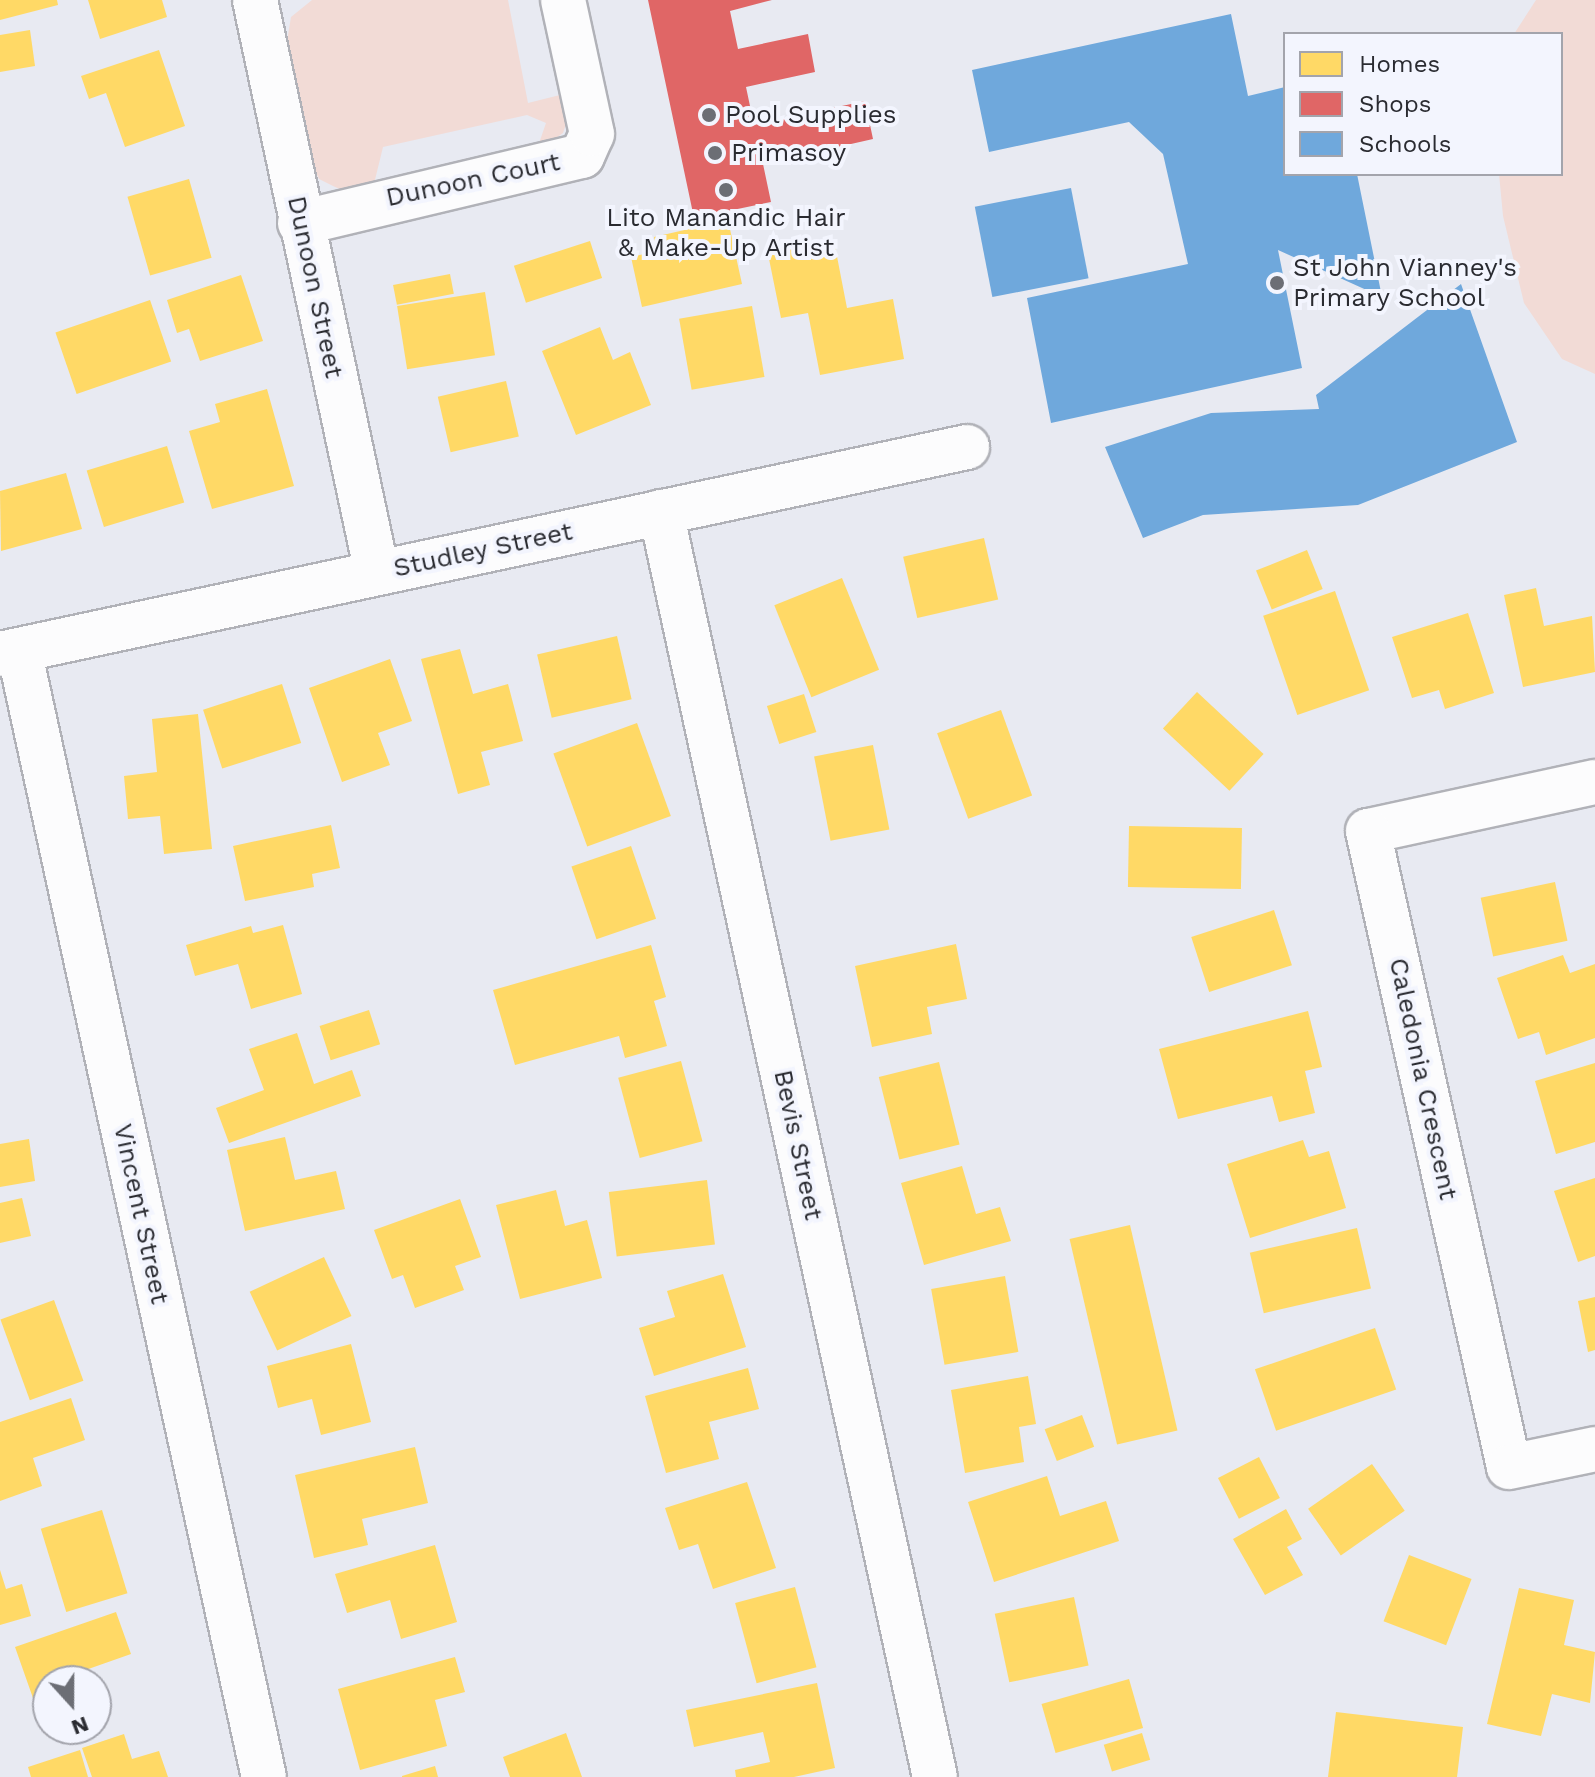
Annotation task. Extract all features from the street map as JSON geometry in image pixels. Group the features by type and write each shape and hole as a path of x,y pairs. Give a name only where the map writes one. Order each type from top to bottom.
{"street":[{"name":"Dunoon Street","path":"255,0 300,223 377,573"},
{"name":"Dunoon Court","path":"300,223 582,156 592,134 563,0"},
{"name":"Studley Street","path":"9,652 967,447"},
{"name":"Bevis Street","path":"661,512 935,1777"},
{"name":"Vincent Street","path":"9,652 264,1777"},
{"name":"Caledonia Crescent","path":"1595,782 1368,831 1509,1467 1595,1449"}],"shaded area":[{"path":"312,0 508,0 528,103 564,94 567,121 563,133 536,152 546,123 527,115 383,147 373,188 344,191 319,179 311,162 286,47 291,17"},
{"path":"1536,0 1595,0 1595,374 1562,359 1524,303 1503,216 1499,176 1563,176 1563,32 1515,32"}],"building: Homes":[{"path":"0,0 57,0 58,5 0,20"},
{"path":"88,0 162,0 167,17 100,39"},
{"path":"30,30 35,66 0,72 0,35"},
{"path":"159,50 185,126 125,147 106,93 89,99 81,76"},
{"path":"189,179 212,258 150,275 127,197"},
{"path":"728,220 742,284 642,307 631,257 657,251 654,237"},
{"path":"590,241 602,278 526,303 514,266"},
{"path":"834,241 847,308 893,299 904,359 820,375 808,313 781,318 768,254"},
{"path":"450,274 454,294 397,305 393,285"},
{"path":"241,275 263,341 200,361 189,329 177,333 167,300"},
{"path":"485,292 495,355 407,369 397,306"},
{"path":"150,300 171,361 77,394 55,333"},
{"path":"752,306 765,377 692,390 679,319"},
{"path":"600,327 613,360 630,352 651,405 576,435 542,351"},
{"path":"506,381 519,437 451,452 438,397"},
{"path":"267,389 294,486 212,509 189,431 220,422 215,404"},
{"path":"167,446 184,502 104,527 87,471"},
{"path":"66,473 82,529 1,551 0,491"},
{"path":"984,538 998,599 917,618 903,557"},
{"path":"1307,550 1323,589 1272,610 1256,571"},
{"path":"842,578 879,670 811,697 774,605"},
{"path":"1536,588 1544,626 1592,616 1595,672 1523,687 1504,595"},
{"path":"1335,591 1369,690 1297,715 1263,616"},
{"path":"1468,613 1494,693 1445,709 1439,690 1412,698 1392,637"},
{"path":"617,636 632,699 552,718 537,654"},
{"path":"460,649 473,694 508,684 523,741 481,752 490,785 458,794 421,659"},
{"path":"390,659 412,721 378,733 390,765 342,782 309,688"},
{"path":"282,684 301,743 222,769 203,710"},
{"path":"1197,692 1264,754 1229,791 1163,729"},
{"path":"804,694 816,732 779,744 767,706"},
{"path":"1001,710 1032,796 968,819 937,733"},
{"path":"198,714 212,849 164,854 160,816 128,819 124,776 157,772 152,719"},
{"path":"637,723 671,816 587,846 553,753"},
{"path":"873,745 889,829 831,841 814,756"},
{"path":"331,825 340,868 312,874 314,887 245,901 233,846"},
{"path":"1129,826 1242,828 1241,889 1128,887"},
{"path":"631,846 656,919 597,939 571,867"},
{"path":"1555,882 1567,941 1493,956 1481,898"},
{"path":"1274,910 1292,965 1209,992 1191,937"},
{"path":"283,925 302,994 251,1009 238,964 195,976 186,945 251,926 253,933"},
{"path":"956,944 967,999 927,1007 932,1034 872,1047 855,966"},
{"path":"651,945 666,997 654,1001 667,1046 625,1058 619,1036 515,1065 493,990"},
{"path":"1563,955 1570,973 1595,964 1595,1038 1546,1055 1539,1032 1518,1039 1497,978"},
{"path":"369,1010 380,1044 331,1060 320,1026"},
{"path":"1308,1011 1322,1067 1305,1071 1315,1113 1279,1122 1272,1096 1178,1119 1159,1049"},
{"path":"297,1033 314,1084 352,1070 361,1096 229,1143 216,1108 264,1090 249,1049"},
{"path":"681,1061 702,1141 640,1158 618,1078"},
{"path":"939,1062 960,1144 899,1159 879,1077"},
{"path":"1595,1063 1595,1142 1556,1154 1535,1081"},
{"path":"285,1137 295,1180 336,1171 345,1209 245,1231 227,1150"},
{"path":"29,1139 35,1181 0,1187 0,1144"},
{"path":"1303,1140 1309,1157 1329,1151 1346,1208 1250,1238 1227,1164"},
{"path":"962,1166 976,1214 1000,1207 1011,1241 924,1265 901,1183"},
{"path":"1595,1178 1595,1256 1578,1262 1554,1191"},
{"path":"707,1180 715,1245 617,1257 609,1192"},
{"path":"556,1190 565,1226 587,1220 602,1278 520,1299 496,1205"},
{"path":"22,1198 31,1236 0,1243 0,1203"},
{"path":"460,1199 481,1257 455,1266 464,1290 415,1308 403,1275 392,1279 374,1230"},
{"path":"1130,1225 1177,1431 1117,1445 1070,1239"},
{"path":"1357,1228 1371,1288 1264,1313 1250,1253"},
{"path":"324,1257 351,1316 277,1351 250,1292"},
{"path":"723,1274 746,1347 654,1376 639,1328 675,1317 667,1291"},
{"path":"1005,1276 1018,1352 945,1365 931,1289"},
{"path":"1595,1297 1595,1350 1588,1352 1578,1301"},
{"path":"54,1300 83,1381 30,1400 0,1319"},
{"path":"1375,1328 1396,1389 1276,1431 1255,1369"},
{"path":"351,1344 371,1422 321,1435 312,1399 278,1408 267,1366"},
{"path":"748,1368 759,1409 709,1422 719,1459 666,1473 645,1396"},
{"path":"1028,1376 1036,1424 1019,1427 1024,1462 965,1473 951,1390"},
{"path":"71,1398 85,1440 33,1458 42,1486 0,1501 0,1422"},
{"path":"1082,1415 1094,1447 1057,1461 1045,1429"},
{"path":"415,1447 428,1503 362,1519 368,1545 314,1558 295,1475"},
{"path":"1259,1457 1280,1498 1239,1519 1218,1478"},
{"path":"1372,1464 1405,1511 1341,1555 1308,1509"},
{"path":"1047,1476 1060,1516 1106,1501 1119,1541 994,1582 968,1502"},
{"path":"747,1482 776,1568 713,1589 698,1544 679,1550 665,1508"},
{"path":"1286,1509 1302,1539 1287,1547 1303,1575 1265,1595 1233,1539"},
{"path":"102,1510 127,1593 66,1612 41,1529"},
{"path":"435,1545 457,1622 401,1639 390,1600 347,1613 335,1574"},
{"path":"1409,1555 1472,1579 1446,1645 1384,1621"},
{"path":"0,1570 6,1589 22,1584 31,1616 0,1625"},
{"path":"795,1587 816,1667 757,1683 735,1603"},
{"path":"1519,1588 1574,1600 1564,1645 1595,1652 1590,1703 1552,1694 1541,1736 1487,1724"},
{"path":"1074,1597 1089,1665 1009,1682 995,1614"},
{"path":"116,1612 131,1654 100,1665 32,1665 32,1695 15,1647"},
{"path":"455,1657 465,1692 435,1700 447,1746 360,1770 338,1689"},
{"path":"1129,1679 1143,1728 1056,1753 1042,1704"},
{"path":"817,1683 835,1768 794,1777 736,1777 735,1770 770,1762 763,1732 694,1747 686,1710"},
{"path":"1336,1712 1463,1727 1457,1777 1328,1777"},
{"path":"566,1733 582,1777 510,1777 503,1757"},
{"path":"1142,1733 1150,1760 1112,1771 1104,1745"},
{"path":"124,1734 132,1759 159,1751 168,1777 92,1777 82,1748 112,1745 112,1738"},
{"path":"80,1750 88,1777 31,1777 28,1767"},
{"path":"435,1766 438,1777 402,1777 402,1776"}],"building: Shops":[{"path":"648,0 772,0 730,11 738,49 808,34 815,72 746,87 754,125 865,101 873,139 763,164 771,202 694,218"}],"building: Schools":[{"path":"1231,14 1248,96 1283,87 1283,176 1357,176 1382,297 1278,250 1302,368 1051,423 1027,298 1188,264 1163,154 1129,122 989,152 972,70"},
{"path":"1071,188 1089,278 992,297 975,207"},
{"path":"1461,284 1517,442 1358,505 1203,515 1143,538 1105,447 1211,413 1319,409 1316,395"}],"place":[{"name":"Pool Supplies","path":"709,115"},
{"name":"Primasoy","path":"715,153"},
{"name":"Lito Manandic Hair & Make-Up Artist","path":"726,190"},
{"name":"St John Vianney's Primary School","path":"1277,283"}]}
